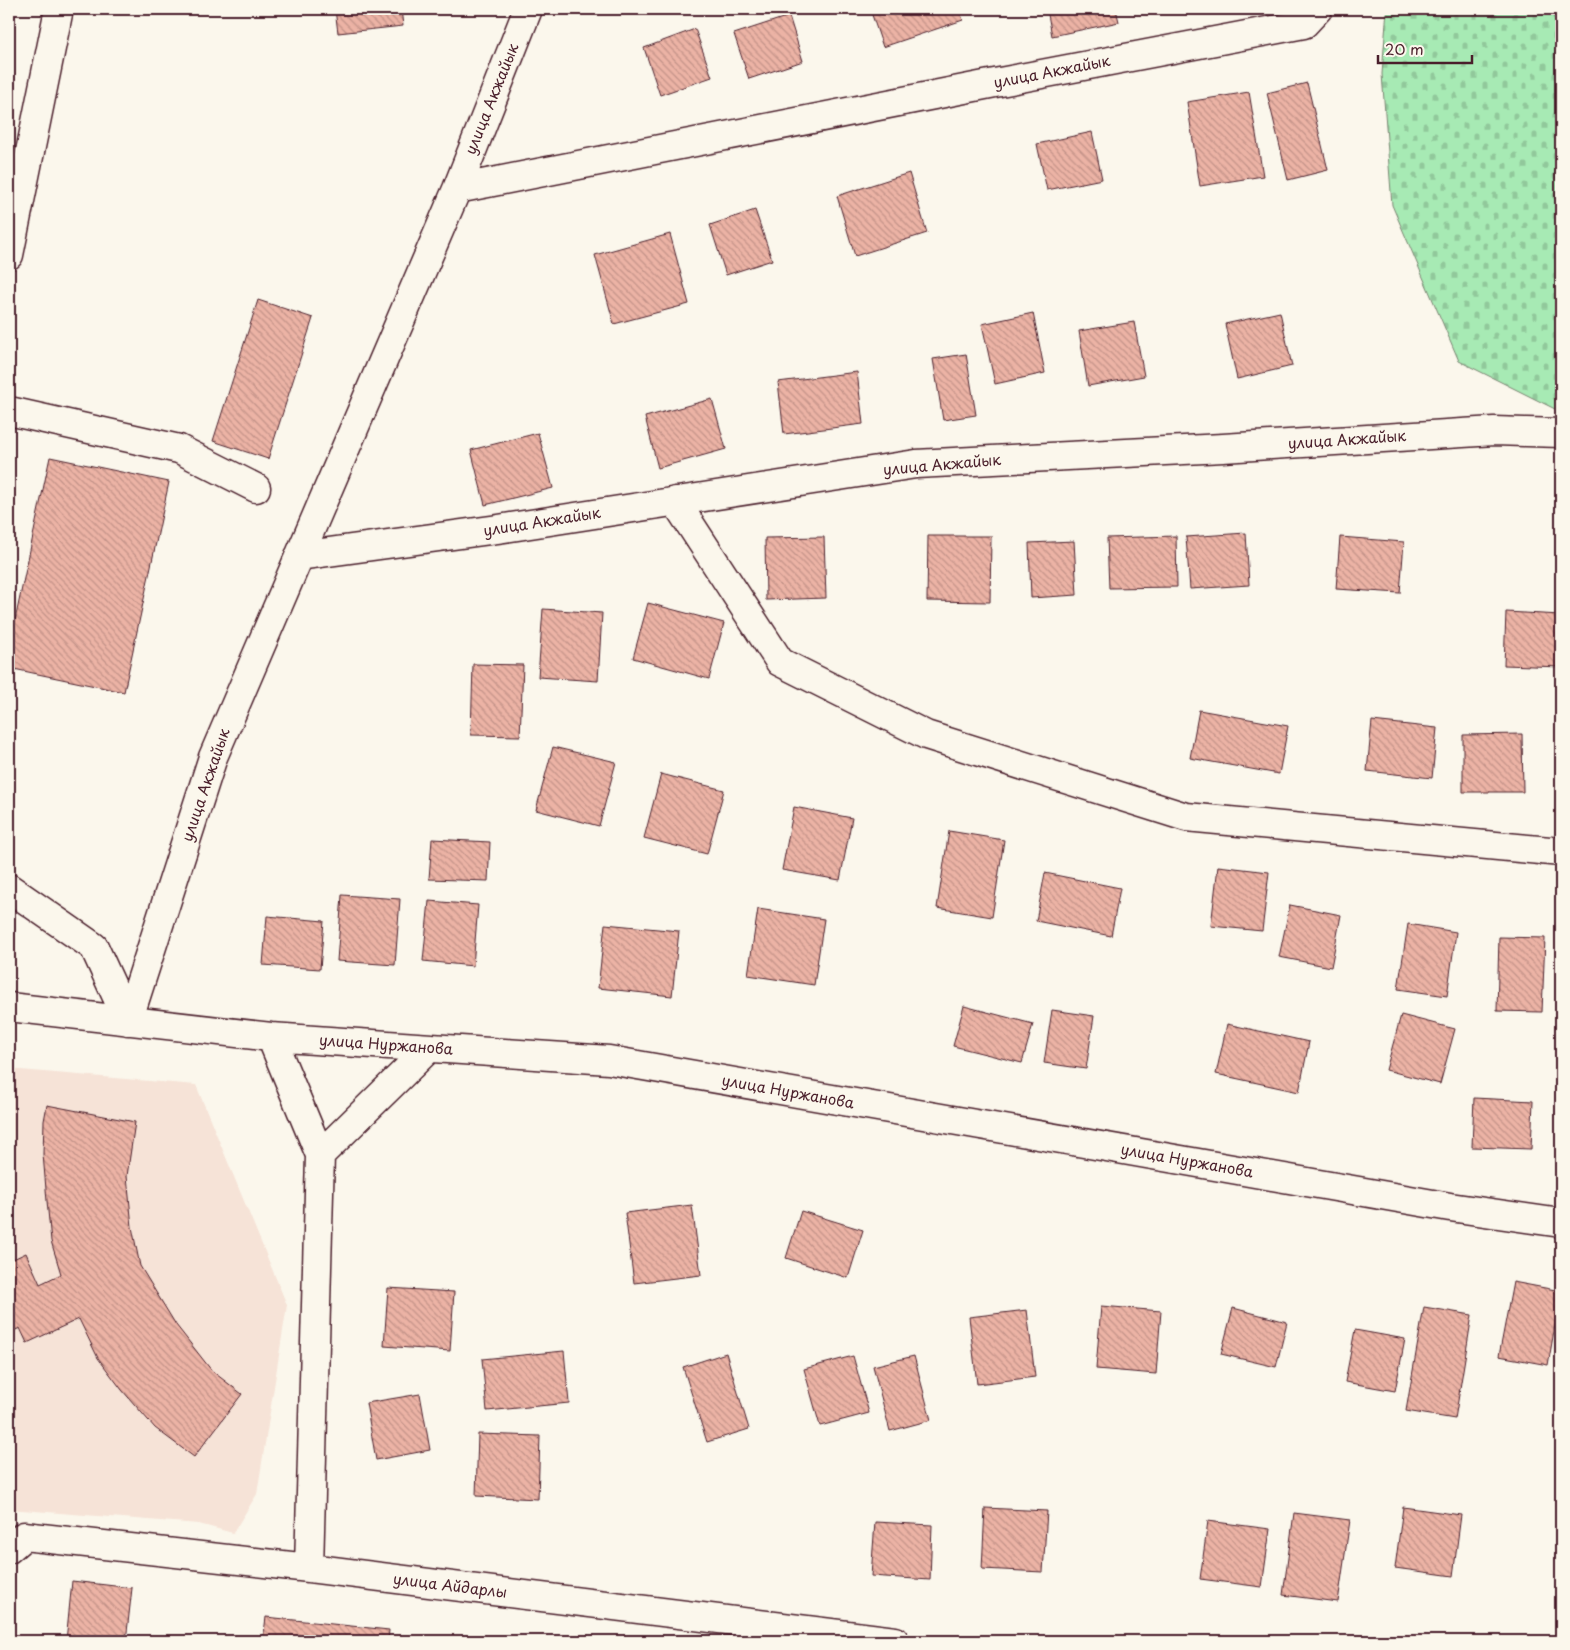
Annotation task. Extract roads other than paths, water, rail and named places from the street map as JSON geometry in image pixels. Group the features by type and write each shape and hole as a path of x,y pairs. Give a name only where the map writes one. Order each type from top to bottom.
{"street":[{"path":"9,255 59,9"},
{"name":"улица Акжайык","path":"128,1021 213,757 457,190 528,9"},
{"name":"улица Акжайык","path":"457,190 990,84 1304,24 1318,9"},
{"path":"9,411 179,448 256,488"},
{"name":"улица Акжайык","path":"299,556 488,530 916,464 1223,448 1494,431 1561,433"},
{"path":"675,501 780,662 926,735 1186,817 1561,852"},
{"path":"9,888 94,948 128,1021"},
{"name":"улица Нуржанова","path":"9,1007 271,1037 610,1060 1450,1207 1561,1223"},
{"path":"271,1037 320,1155 309,1568"},
{"path":"320,1155 429,1048"},
{"name":"улица Айдарлы","path":"9,1549 24,1536 309,1568 895,1641"}]}
